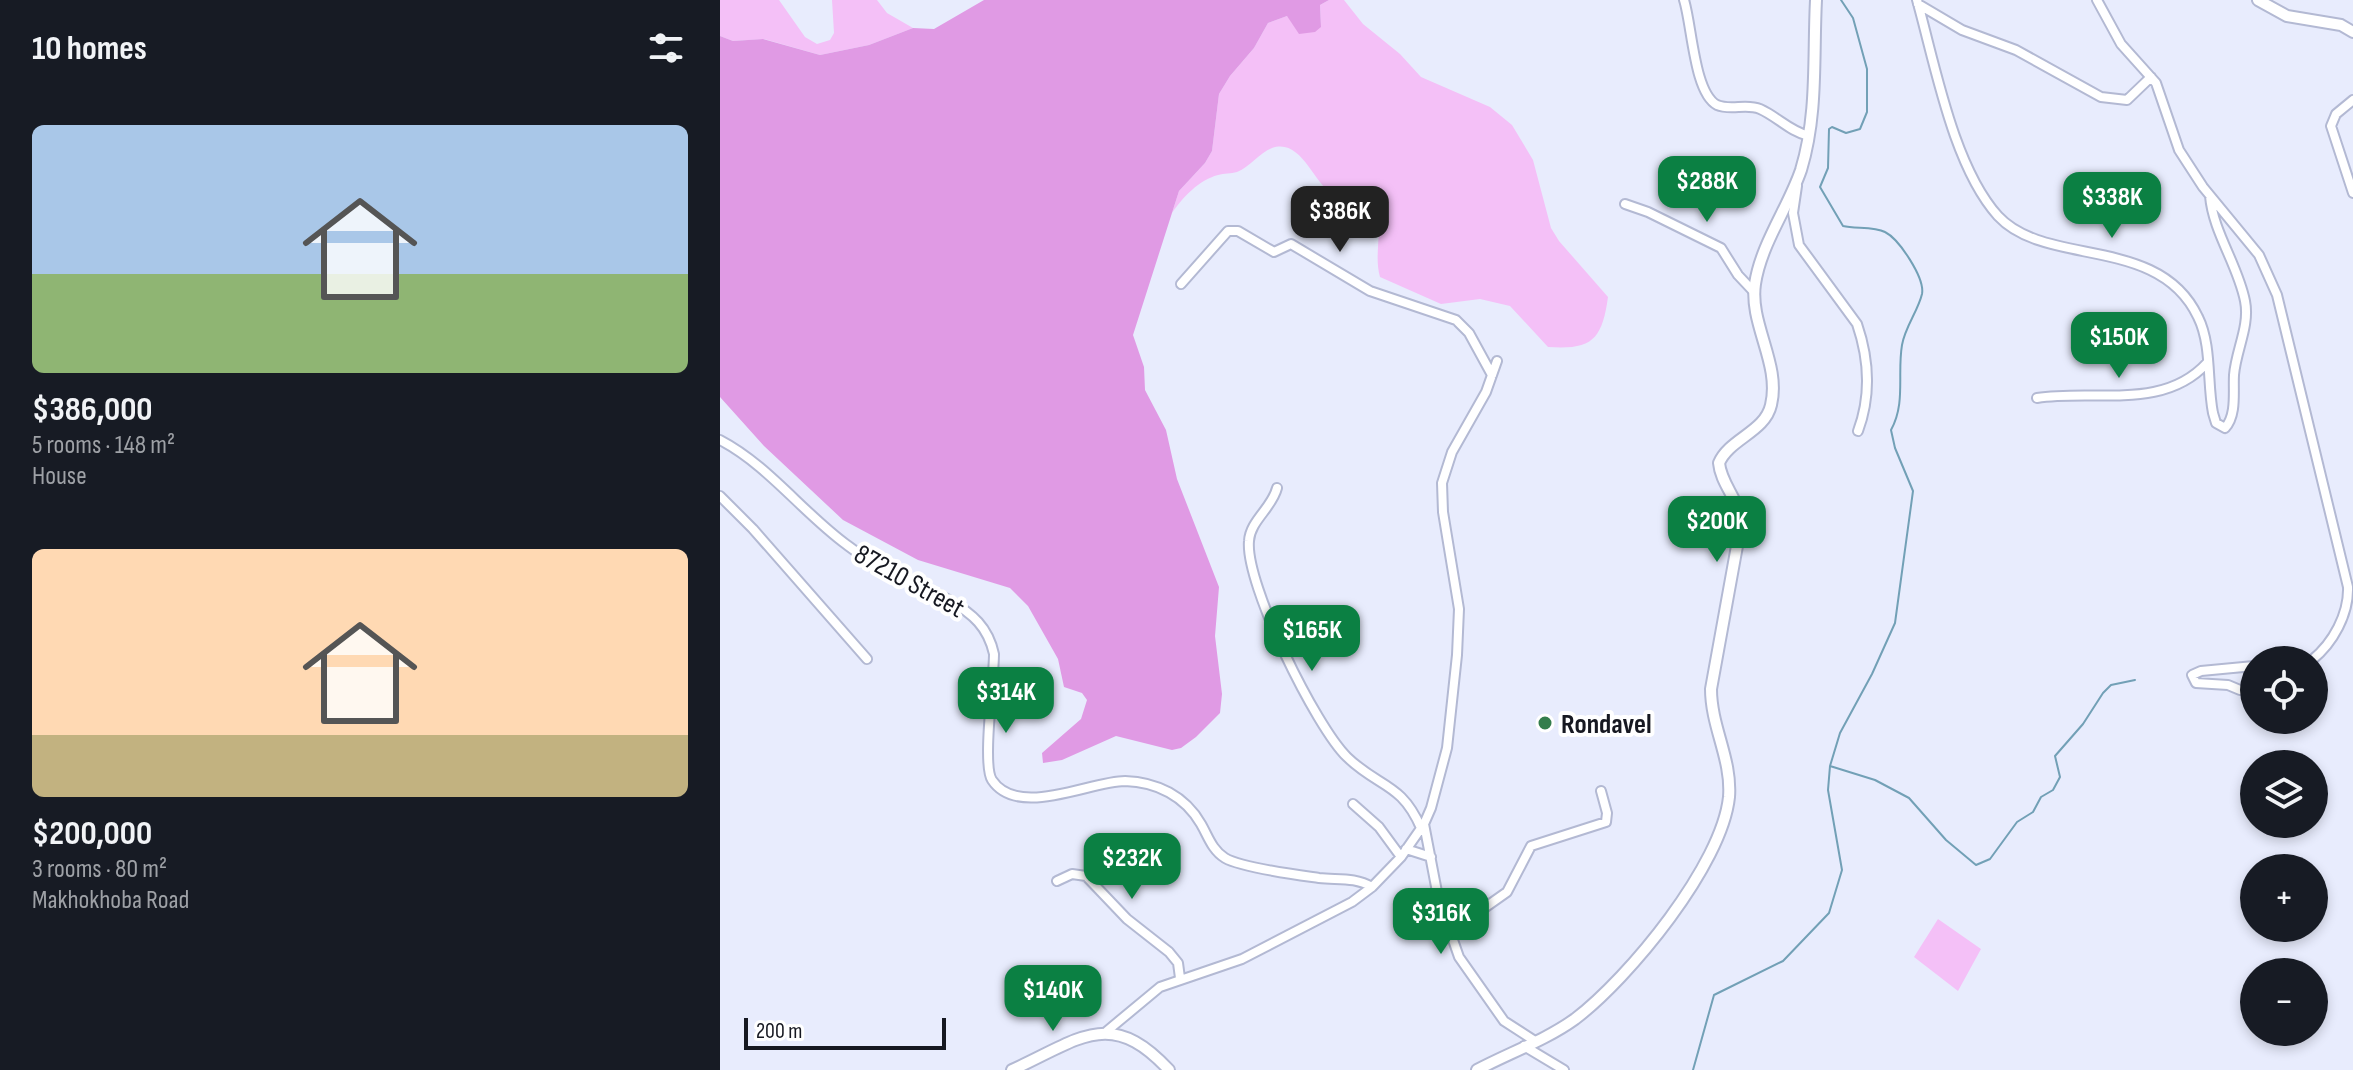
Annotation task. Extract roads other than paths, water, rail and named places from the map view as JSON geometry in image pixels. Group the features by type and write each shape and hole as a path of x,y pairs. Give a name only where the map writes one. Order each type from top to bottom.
{"street":[{"path":"1684,0 1701,81 1708,97 1726,108 1755,107 1797,133 1809,136"},
{"path":"1477,1070 1572,1020 1610,988 1681,902 1704,866 1722,827 1728,802 1729,774 1712,714 1711,689 1741,524 1737,503 1721,474 1719,463 1726,452 1760,424 1771,406 1770,372 1754,292 1763,256 1796,182 1809,136 1816,74 1816,0"},
{"path":"2097,0 2121,44 2159,89 2179,150 2210,196 2259,255 2277,295 2348,587 2347,604 2327,646"},
{"path":"2258,0 2295,19 2341,25 2353,32"},
{"path":"1918,2 1962,30 2016,50 2107,100 2127,100 2151,77"},
{"path":"1918,2 1947,111 1972,174 1998,215 2025,235 2105,254 2167,280 2185,296 2198,315 2216,423 2225,428 2232,411 2235,368 2246,313 2231,257 2211,208 2210,196"},
{"path":"2353,100 2336,114 2331,126 2353,193"},
{"path":"1796,182 1794,222 1799,245 1857,324 1862,338 1868,369 1858,431"},
{"path":"1625,204 1721,248 1738,275 1754,292"},
{"path":"1181,284 1228,231 1238,231 1274,252 1291,244 1370,291 1456,320 1469,333 1492,375"},
{"path":"1012,1070 1085,1037 1107,1031 1153,991 1180,978 1242,959 1339,910 1372,887 1404,853 1434,800 1447,748 1457,655 1459,609 1443,512 1442,483 1452,452 1497,361"},
{"path":"2037,398 2073,394 2137,396 2184,384 2207,362"},
{"name":"87210 Street","path":"720,440 752,462 848,546 867,559 947,599 980,623 989,636 994,654 988,771 1001,789 1021,796 1049,796 1123,781 1146,784 1171,793 1185,803 1213,846 1228,860 1319,878 1359,880 1372,887"},
{"path":"1277,488 1269,507 1251,530 1248,545 1280,646 1343,753 1406,799 1422,826 1431,857 1433,879 1459,957 1504,1021 1535,1041"},
{"path":"720,496 753,529 867,659"},
{"path":"2240,667 2201,671 2192,675 2196,683 2228,685 2240,690"},
{"path":"1448,928 1463,923 1507,892 1531,846 1606,822 1607,813 1601,791"},
{"path":"1353,804 1404,853 1431,857"},
{"path":"1057,881 1072,874 1086,876 1127,919 1169,952 1178,963 1180,978"},
{"path":"1107,1031 1140,1042 1169,1070"},
{"path":"1524,1046 1564,1070"},
{"path":"1542,1057 1546,1070"}],"waterway":[{"path":"1693,1070 1714,995 1783,961 1829,913 1842,870 1828,790 1830,766 1840,733 1895,623 1913,491 1891,430 1900,399 1902,345 1922,287 1910,260 1891,236 1875,229 1843,226 1820,187 1828,168 1829,129 1832,127 1846,133 1860,129 1867,112 1867,69 1853,18 1841,0"},
{"path":"1830,766 1875,780 1909,798 1946,840 1976,865 1990,859 2017,822 2033,812 2041,797 2053,790 2060,777 2055,756 2083,724 2103,693 2111,685 2135,680"}],"place":[{"name":"Rondavel","path":"1545,723"}]}
